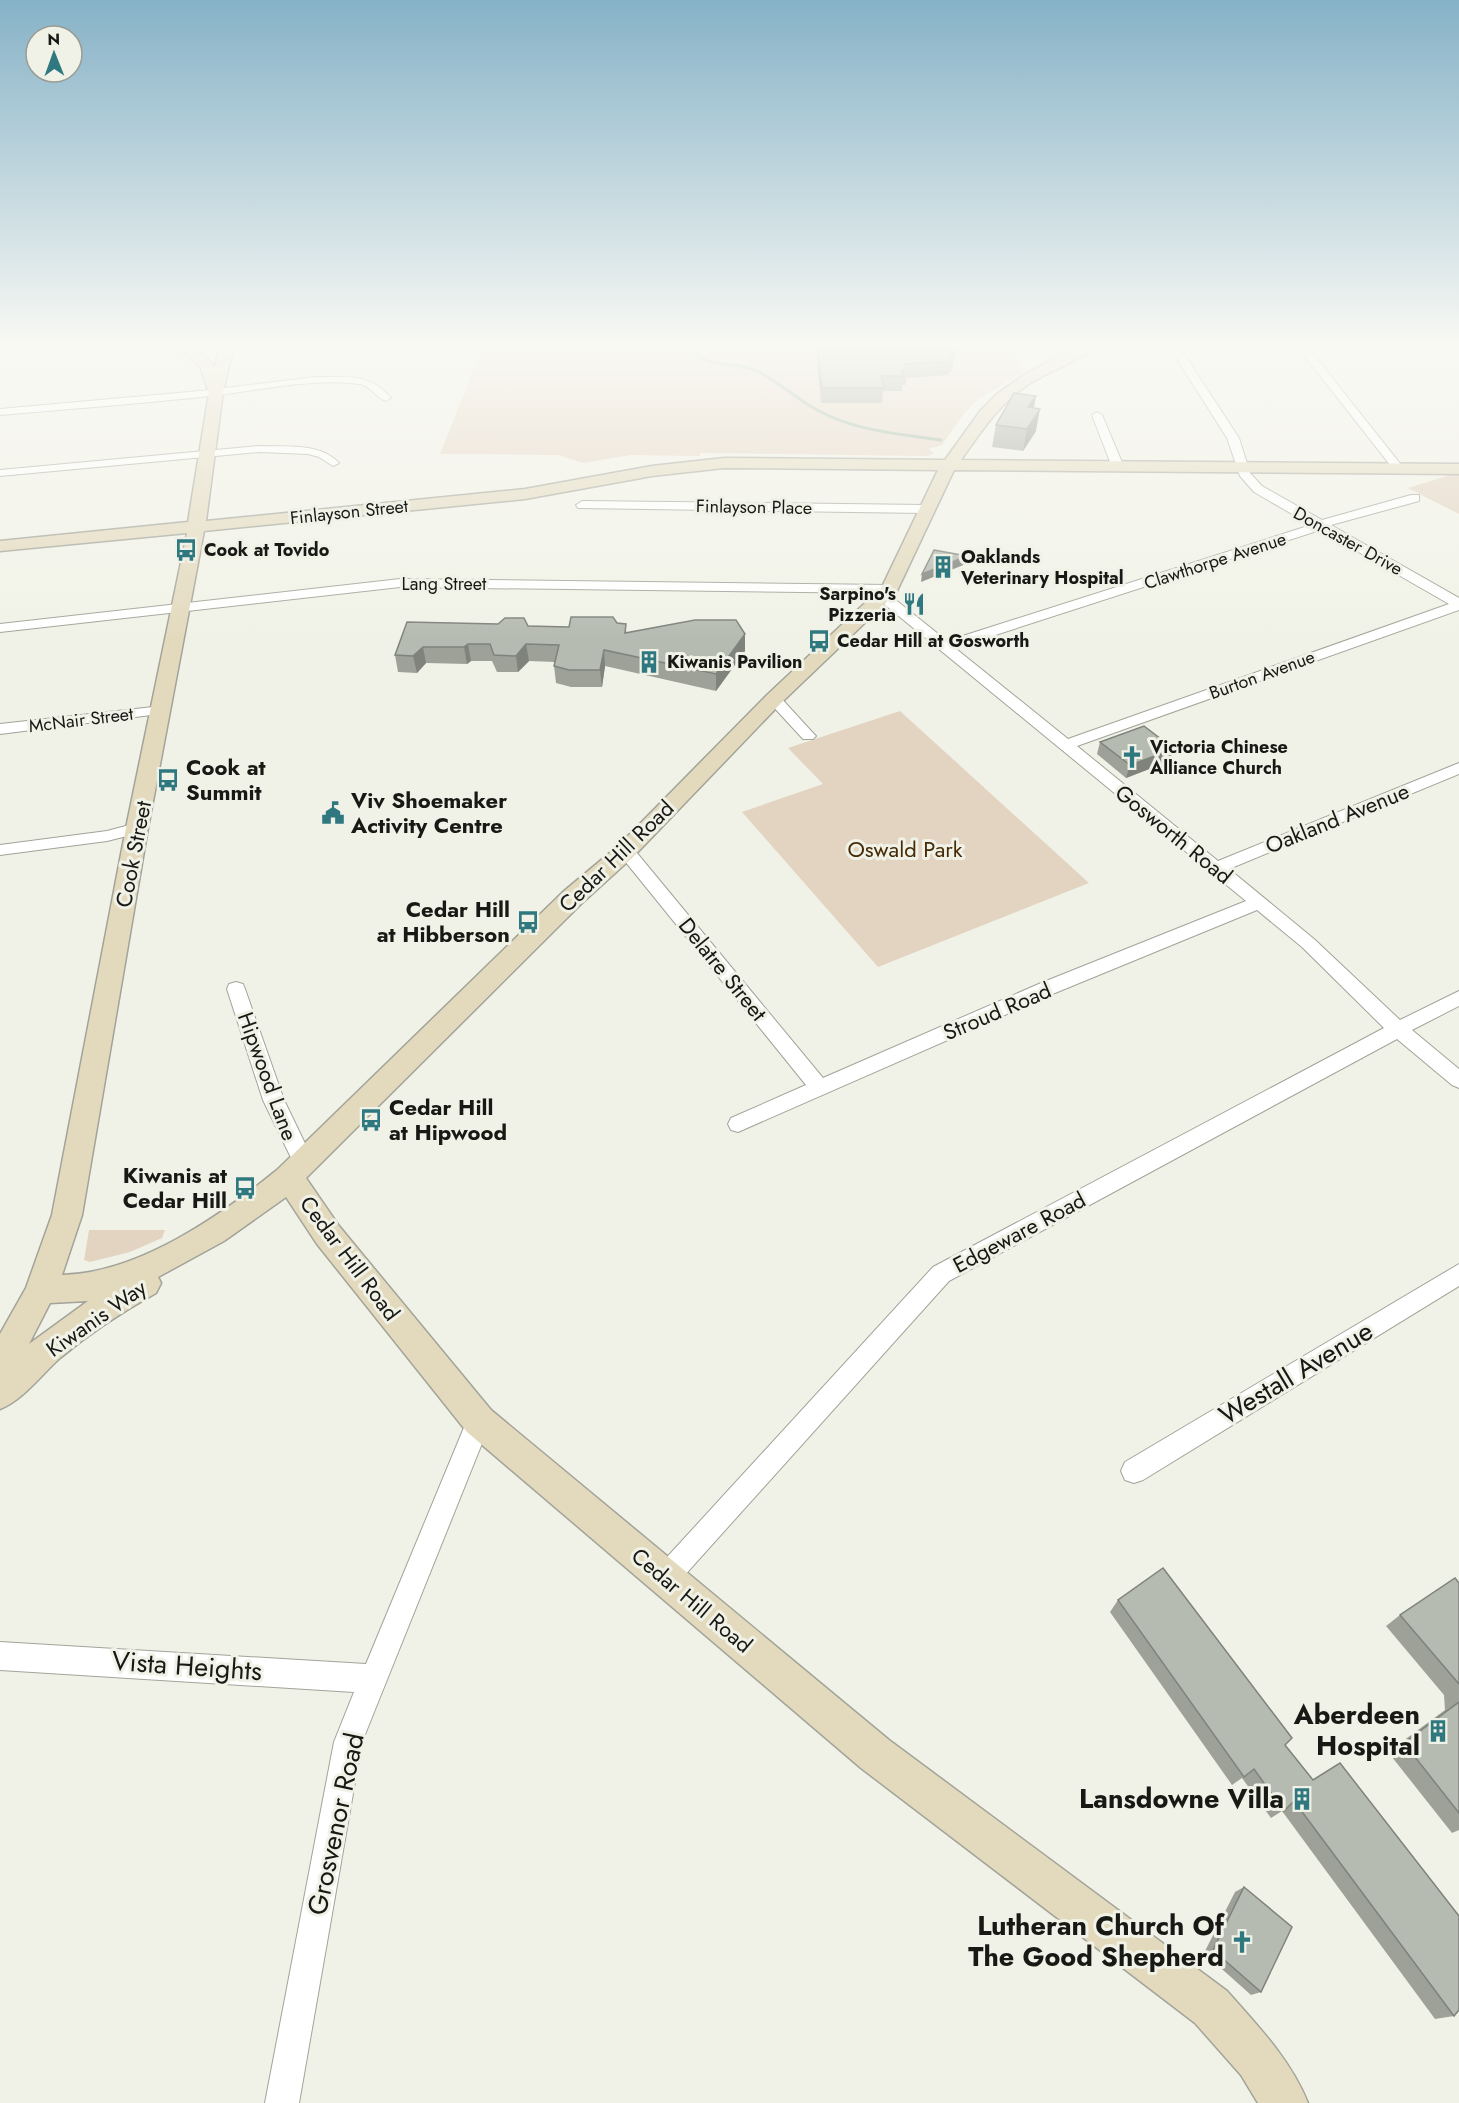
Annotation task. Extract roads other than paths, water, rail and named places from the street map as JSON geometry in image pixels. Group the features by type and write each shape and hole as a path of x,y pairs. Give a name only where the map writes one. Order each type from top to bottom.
{"street":[{"name":"Cook Street","path":"0,1361 42,1289 57,1251 67,1215 137,828 182,607 208,443"},
{"name":"Cedar Hill Road","path":"963,443 948,465 925,509 886,592 774,699 626,851 572,898 297,1170 328,1235 479,1421 903,1776 1211,2007 1257,2060 1285,2103"},
{"path":"967,443 981,454 1007,466"},
{"path":"1108,443 1118,467"},
{"name":"Doncaster Drive","path":"1234,443 1239,461 1248,479 1258,489 1459,605"},
{"path":"1378,443 1398,468"},
{"path":"0,472 259,449 294,449 323,455 333,463"},
{"name":"Finlayson Street","path":"0,546 525,494 700,465 748,463 1118,467 1239,461 1459,469"},
{"name":"Clawthorpe Avenue","path":"947,646 1320,525 1414,498"},
{"name":"Finlayson Place","path":"582,505 925,509"},
{"path":"198,509 220,517 260,521"},
{"name":"Lang Street","path":"0,628 400,583 886,592"},
{"name":"Gosworth Road","path":"886,592 1065,745 1308,943 1398,1029 1459,1080"},
{"name":"Burton Avenue","path":"1065,745 1459,605"},
{"path":"774,699 807,736"},
{"name":"McNair Street","path":"0,729 162,710"},
{"name":"Oakland Avenue","path":"1216,868 1459,768"},
{"path":"0,850 107,836 137,828"},
{"name":"Delatre Street","path":"626,851 819,1087"},
{"name":"Stroud Road","path":"738,1124 1048,988 1258,903"},
{"name":"Hipwood Lane","path":"236,989 267,1081 292,1144 297,1170"},
{"name":"Edgeware Road","path":"666,1577 940,1274 1459,998"},
{"name":"Kiwanis Way","path":"42,1289 79,1289 111,1282 141,1270 191,1244 297,1170"},
{"name":"Kiwanis Way","path":"0,1393 67,1335 113,1302 165,1272 191,1244"},
{"name":"Westall Avenue","path":"1134,1471 1459,1274"},
{"name":"Grosvenor Road","path":"282,2103 348,1742 479,1421"},
{"name":"Vista Heights","path":"0,1656 10,1654 375,1679"}],"place":[{"name":"Cook at Tovido","path":"186,550"},
{"name":"Oaklands Veterinary Hospital","path":"943,567"},
{"name":"Sarpino's Pizzeria","path":"914,604"},
{"name":"Cedar Hill at Gosworth","path":"819,641"},
{"name":"Kiwanis Pavilion","path":"649,662"},
{"name":"Victoria Chinese Alliance Church","path":"1132,757"},
{"name":"Cook at Summit","path":"168,780"},
{"name":"Viv Shoemaker Activity Centre","path":"333,813"},
{"name":"Cedar Hill at Hibberson","path":"528,922"},
{"name":"Cedar Hill at Hipwood","path":"371,1120"},
{"name":"Kiwanis at Cedar Hill","path":"245,1188"},
{"name":"Aberdeen Hospital","path":"1438,1731"},
{"name":"Lansdowne Villa","path":"1302,1799"},
{"name":"Lutheran Church Of The Good Shepherd","path":"1242,1942"}],"park label":[{"name":"Oswald Park","path":"905,849"}]}
